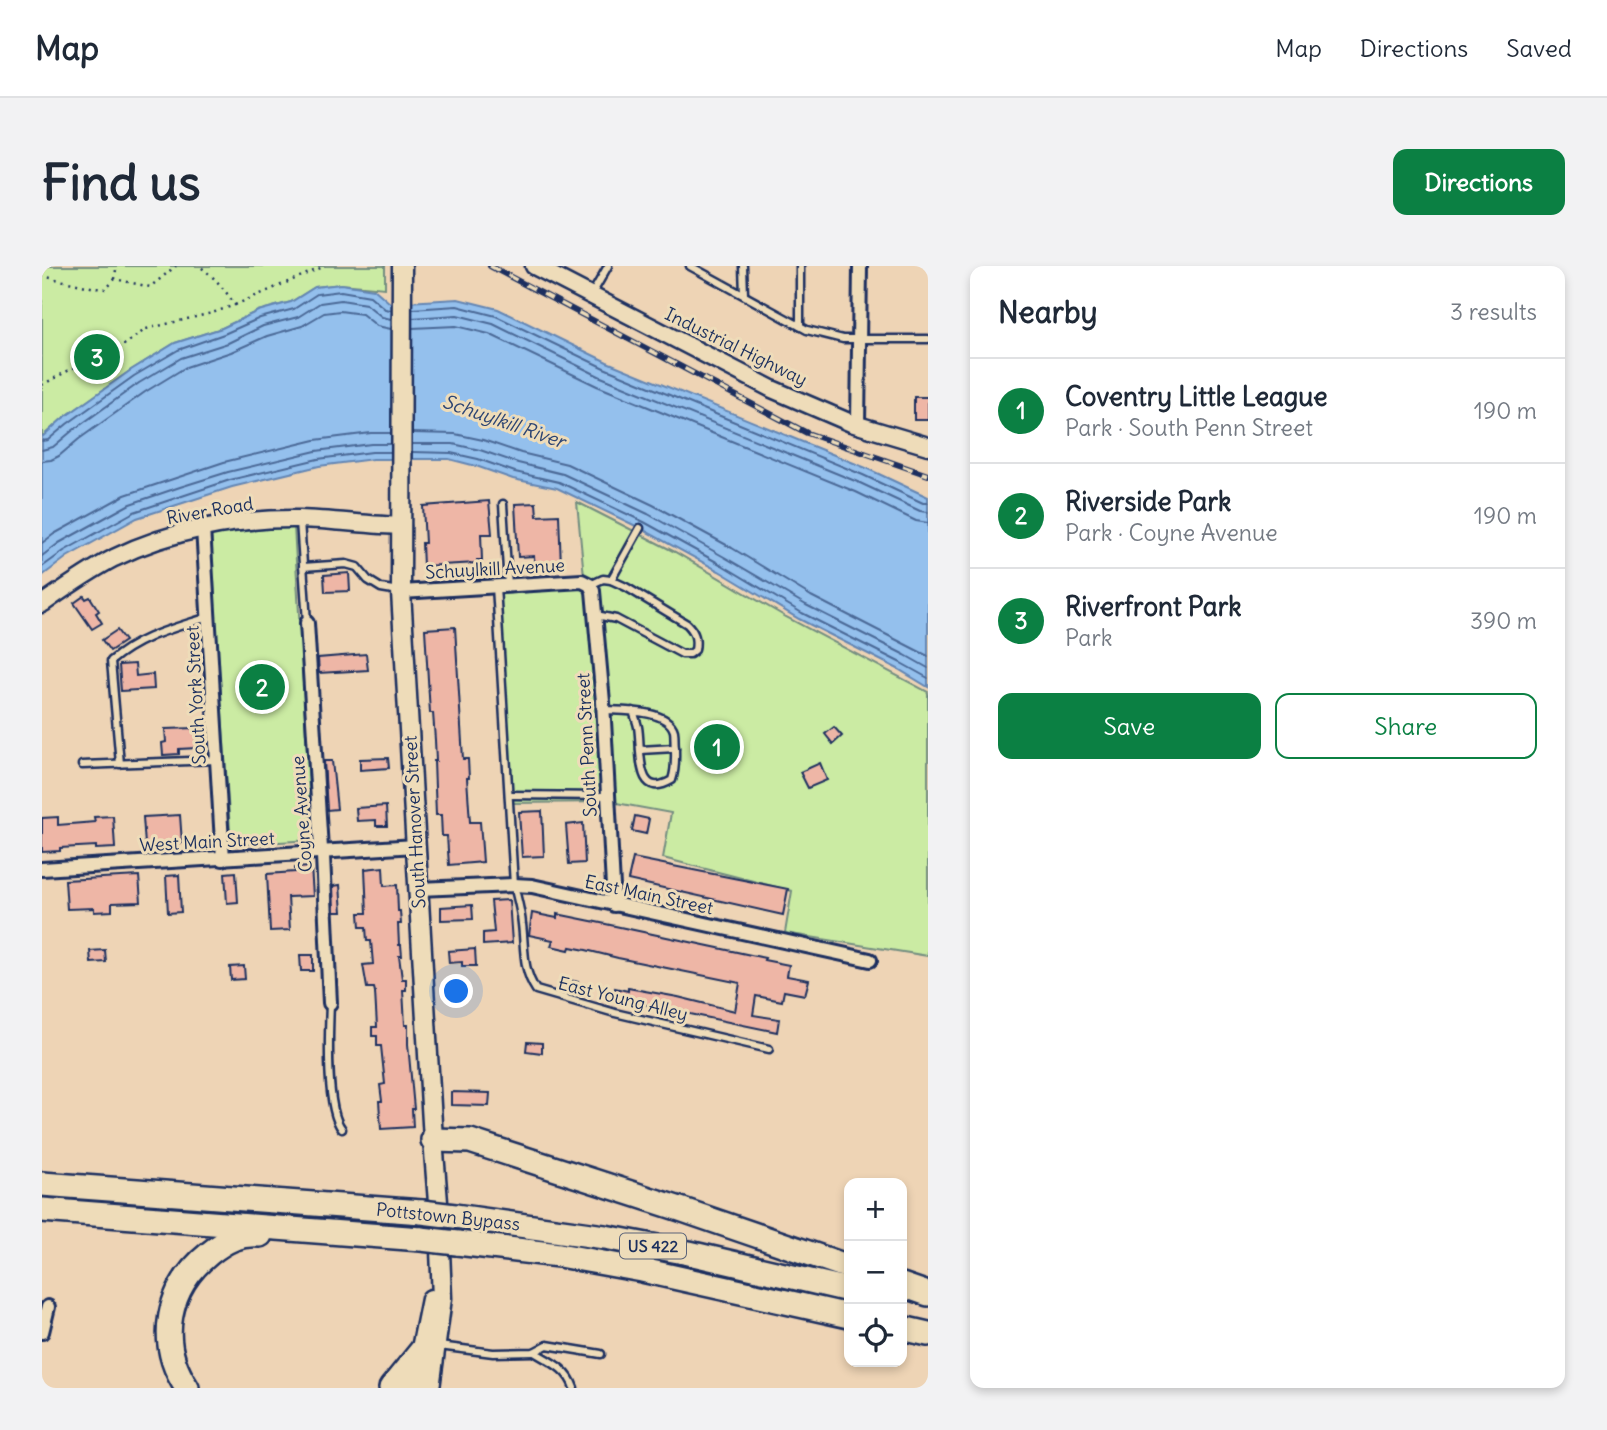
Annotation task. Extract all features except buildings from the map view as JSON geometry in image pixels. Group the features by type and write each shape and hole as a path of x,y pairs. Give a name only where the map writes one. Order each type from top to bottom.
{"highway":[{"path":"433,1140 471,1141 844,1265"},
{"name":"Pottstown Bypass","path":"42,1184 455,1216 605,1237 844,1289"},
{"name":"Pottstown Bypass","path":"42,1210 421,1239 448,1250 559,1255 642,1270 844,1315"},
{"path":"187,1388 172,1356 169,1334 173,1305 193,1268 232,1238 250,1234 286,1237 300,1228"},
{"path":"907,1287 928,1294"},
{"path":"907,1303 928,1308"},
{"path":"907,1329 928,1334"},
{"path":"391,1388 429,1348"}],"main road":[{"name":"South Hanover Street","path":"402,266 401,592 433,1140 438,1202 448,1250 429,1348"},
{"path":"413,1388 429,1348"},
{"path":"429,1348 430,1388"}],"street":[{"name":"Industrial Highway","path":"534,266 772,389 858,425 928,446"},
{"path":"858,425 860,266"},
{"name":"River Road","path":"42,604 83,575 115,558 174,535 203,528 262,520 300,519 402,526"},
{"name":"South York Street","path":"203,528 223,859"},
{"name":"Schuylkill Avenue","path":"401,592 582,581 590,585"},
{"name":"South Penn Street","path":"590,585 596,614 604,710 614,905"},
{"name":"Coyne Avenue","path":"307,623 330,1003"},
{"name":"West Main Street","path":"42,869 416,846"},
{"name":"East Main Street","path":"418,889 532,886 870,960"},
{"path":"42,1332 48,1307"}],"lane":[{"path":"591,296 608,266"},
{"path":"690,266 807,330 843,338 928,339"},
{"path":"743,266 744,295"},
{"path":"800,266 800,326"},
{"path":"503,504 502,586 514,885"},
{"path":"300,519 307,623"},
{"path":"611,580 640,528"},
{"path":"303,567 346,564 357,567 368,580 381,588 401,592"},
{"path":"590,585 603,579 611,580 687,624 693,630 695,650 690,654 682,654 616,619 596,614"},
{"path":"120,764 111,661 126,648 151,635 209,617"},
{"path":"604,710 633,711 655,715 669,723 674,730 676,769 672,780 664,785 654,786 646,780 641,771 638,726 633,711"},
{"path":"640,750 675,748"},
{"path":"82,765 217,760"},
{"path":"509,795 608,796"},
{"name":"East Young Alley","path":"514,885 520,907 524,963 528,979 536,990 615,1013 769,1049"},
{"path":"330,1003 332,1094 336,1122 342,1129"},
{"path":"429,1348 493,1353 534,1352 548,1345 601,1354"},
{"path":"534,1352 563,1369 575,1388"}],"path":[{"path":"115,279 150,287 176,266"},
{"path":"200,266 210,273 235,305"},
{"path":"42,385 117,350 146,329 235,305 325,266"},
{"path":"42,276 106,289 115,279 116,269"}],"green space":[{"path":"42,266 385,266 385,288 341,284 315,287 291,302 258,311 222,328 175,343 131,370 62,419 42,437"},
{"path":"577,502 675,552 786,617 928,692 928,956 785,933 792,891 663,858 671,813 611,802 510,803 493,595 585,587"},
{"path":"294,526 312,840 231,845 210,535"}],"water":[{"name":"Schuylkill River","path":"341,284 374,289 390,303 458,299 498,309 607,362 866,468 928,497 928,687 799,619 640,528 557,488 513,479 449,459 373,459 319,466 232,487 137,518 67,557 42,576 42,437 62,419 131,370 175,343 222,328 258,311 291,302 315,287"}],"railway":[{"path":"490,266 807,433 928,475"}],"place":[{"name":"Riverfront Park","path":"97,357"},
{"name":"Riverside Park","path":"262,687"},
{"name":"Coventry Little League","path":"717,747"}]}
